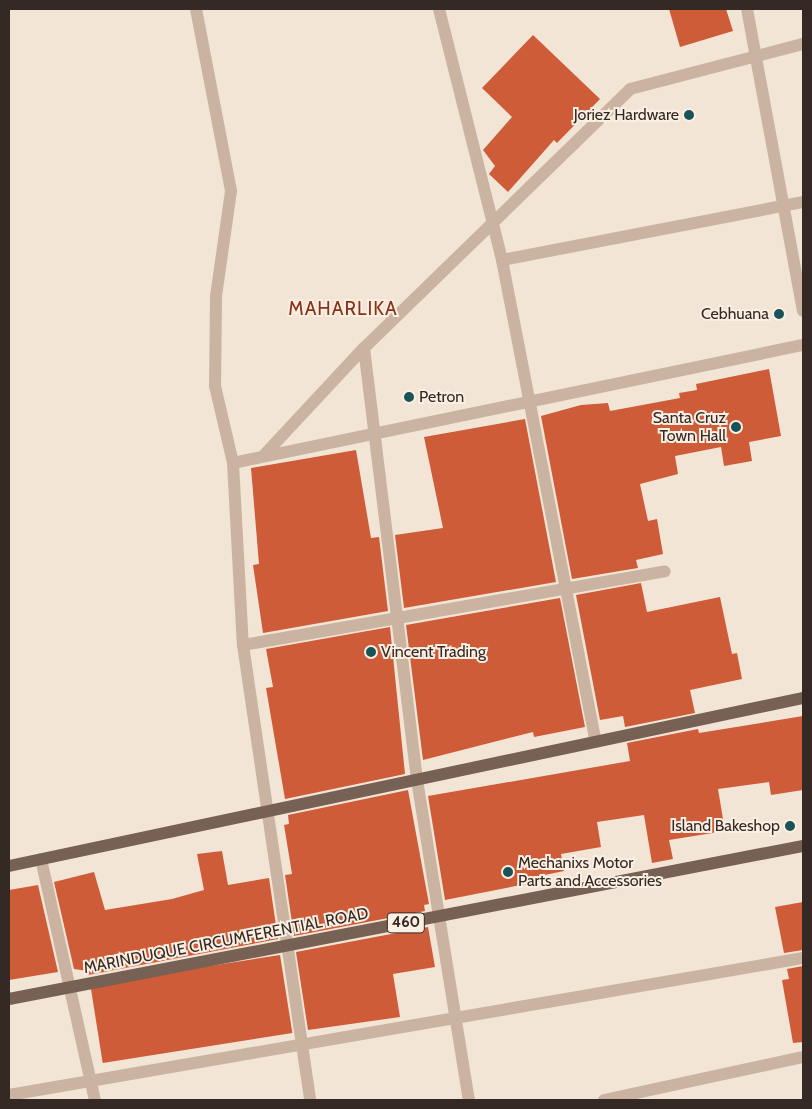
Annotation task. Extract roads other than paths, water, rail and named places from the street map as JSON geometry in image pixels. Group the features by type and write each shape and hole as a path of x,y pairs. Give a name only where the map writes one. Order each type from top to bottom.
{"main road":[{"path":"9,866 803,698"},
{"name":"MARINDUQUE CIRCUMFERENTIAL ROAD","path":"9,1000 803,846"}],"street":[{"path":"196,9 230,191 216,296 215,386 233,463 243,646 270,811 310,1100"},
{"path":"439,9 502,260 532,402 565,588 596,742"},
{"path":"747,9 757,53 803,311"},
{"path":"264,454 364,348 494,225 630,89 757,53 803,44"},
{"path":"502,260 803,202"},
{"path":"233,463 264,454 374,436 803,345"},
{"path":"364,348 417,780 469,1100"},
{"path":"243,646 397,617 665,571"},
{"path":"41,859 95,1100"},
{"path":"9,1095 803,958"},
{"path":"604,1100 803,1057"}],"place":[{"name":"Joriez Hardware","path":"689,115"},
{"name":"Cebhuana","path":"779,314"},
{"name":"Petron","path":"409,397"},
{"name":"Santa Cruz Town Hall","path":"736,427"},
{"name":"Vincent Trading","path":"371,652"},
{"name":"Island Bakeshop","path":"790,826"},
{"name":"Mechanixs Motor Parts and Accessories","path":"508,872"}],"district":[{"name":"MAHARLIKA","path":"343,309"}]}
